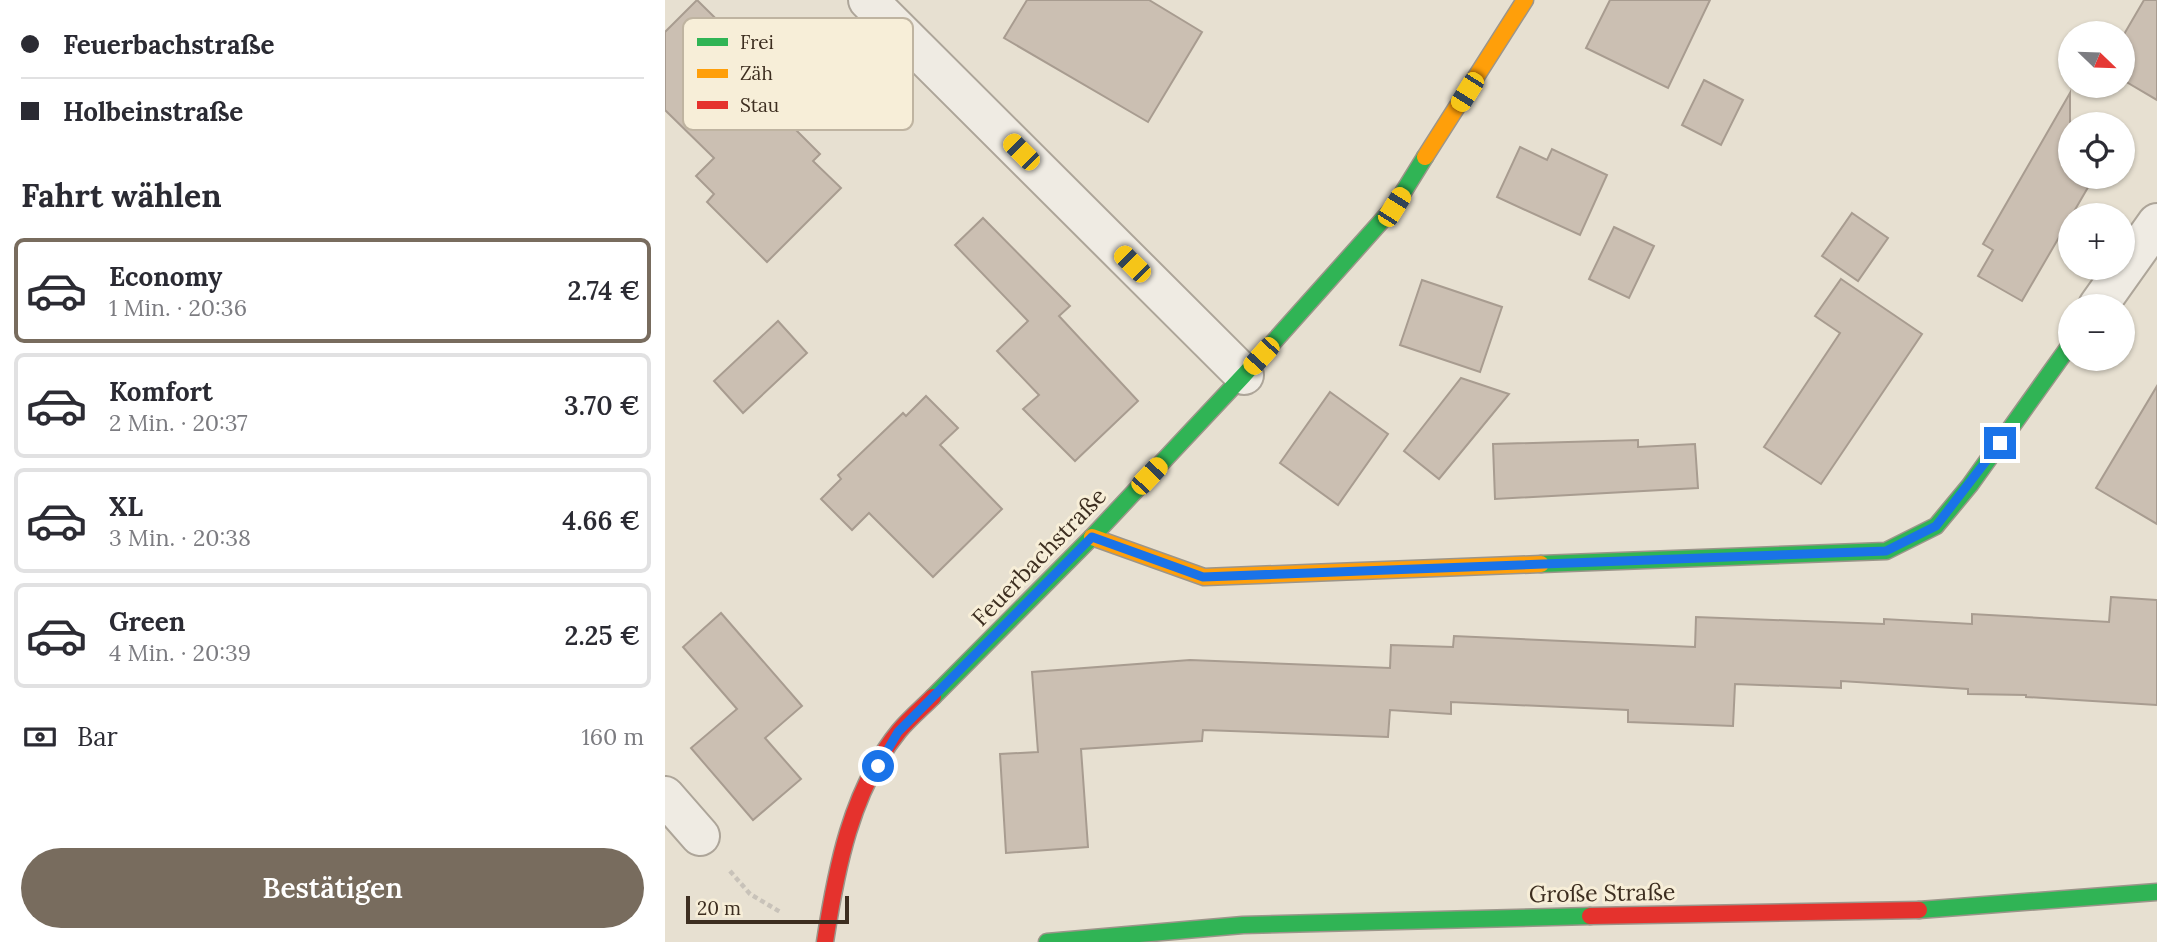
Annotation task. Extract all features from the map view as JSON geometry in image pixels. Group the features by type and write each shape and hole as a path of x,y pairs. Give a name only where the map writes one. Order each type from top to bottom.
{"street":[{"path":"868,0 886,18"},
{"name":"Feuerbachstraße","path":"825,940 838,860 869,783 898,732 1092,537 1244,375 1394,207 1525,0"},
{"path":"913,45 1244,375"},
{"path":"2107,294 2157,223"},
{"path":"1092,537 1203,577 1886,551 1936,526 1970,485 2058,362"},
{"path":"665,796 700,836"},
{"name":"Große Straße","path":"1047,942 1126,932 1279,922 1836,913 2038,903 2157,891"}],"path":[{"path":"700,836 750,894 825,940"}],"building":[{"path":"697,0 715,18 683,18 683,128 665,110 665,32"},
{"path":"1027,0 1149,0 1202,32 1148,122 1004,38"},
{"path":"1610,0 1710,0 1668,88 1586,48"},
{"path":"2144,0 2157,0 2157,100 2135,87 2135,21 2132,21"},
{"path":"1704,80 1743,100 1721,145 1682,125"},
{"path":"2067,98 2070,98 2070,112 2059,112"},
{"path":"2058,114 2058,189 2087,189 2079,203 2058,203 2058,239 2022,301 1978,276 1993,250 1983,244"},
{"path":"685,130 796,130 820,154 813,161 841,188 767,262 707,202 714,194 696,176 714,158"},
{"path":"1520,147 1547,160 1552,149 1607,175 1580,235 1497,197"},
{"path":"1852,213 1888,238 1858,281 1822,256"},
{"path":"983,218 1070,306 1059,316 1138,401 1075,461 1023,409 1039,395 997,351 1028,321 955,245"},
{"path":"1614,227 1654,246 1629,298 1589,279"},
{"path":"1841,279 1922,334 1821,484 1764,447 1840,333 1815,316"},
{"path":"1422,280 1502,307 1480,372 1400,345"},
{"path":"778,321 807,353 743,413 714,381"},
{"path":"1461,378 1509,394 1439,479 1404,451"},
{"path":"2157,386 2157,524 2096,488"},
{"path":"1330,392 1388,434 1338,505 1280,463"},
{"path":"926,396 958,428 940,445 1002,509 933,577 869,513 852,530 821,499 841,479 838,475 903,413 906,416"},
{"path":"1638,440 1638,447 1695,444 1698,488 1495,499 1493,444"},
{"path":"2111,597 2157,600 2157,705 2026,695 1968,694 1968,689 1841,681 1841,688 1735,684 1733,726 1628,722 1628,710 1451,702 1451,714 1390,710 1388,737 1203,730 1202,741 1081,749 1088,847 1006,853 1000,754 1038,752 1032,672 1190,660 1390,668 1391,645 1453,647 1454,636 1695,647 1696,617 1884,624 1884,619 1972,624 1972,614 2109,622"},
{"path":"721,613 802,706 765,738 801,779 753,820 691,748 737,709 683,647"}],"traffic: fast":[{"path":"933,697 1092,537 1244,375 1394,207 1425,157"},
{"path":"1541,564 1886,551 1936,526 1970,485 2058,362"},
{"path":"1919,910 2157,892"},
{"path":"1047,942 1243,925 1590,916"}],"traffic: slow":[{"path":"1425,157 1525,0"},
{"path":"1092,537 1204,577 1541,564"}],"traffic: jam":[{"path":"825,942 834,887 857,805 882,754 899,731 933,697"},
{"path":"1590,916 1919,910"}],"route":[{"path":"878,766 898,732 1092,537 1203,577 1886,551 1936,526 2000,443"}]}
